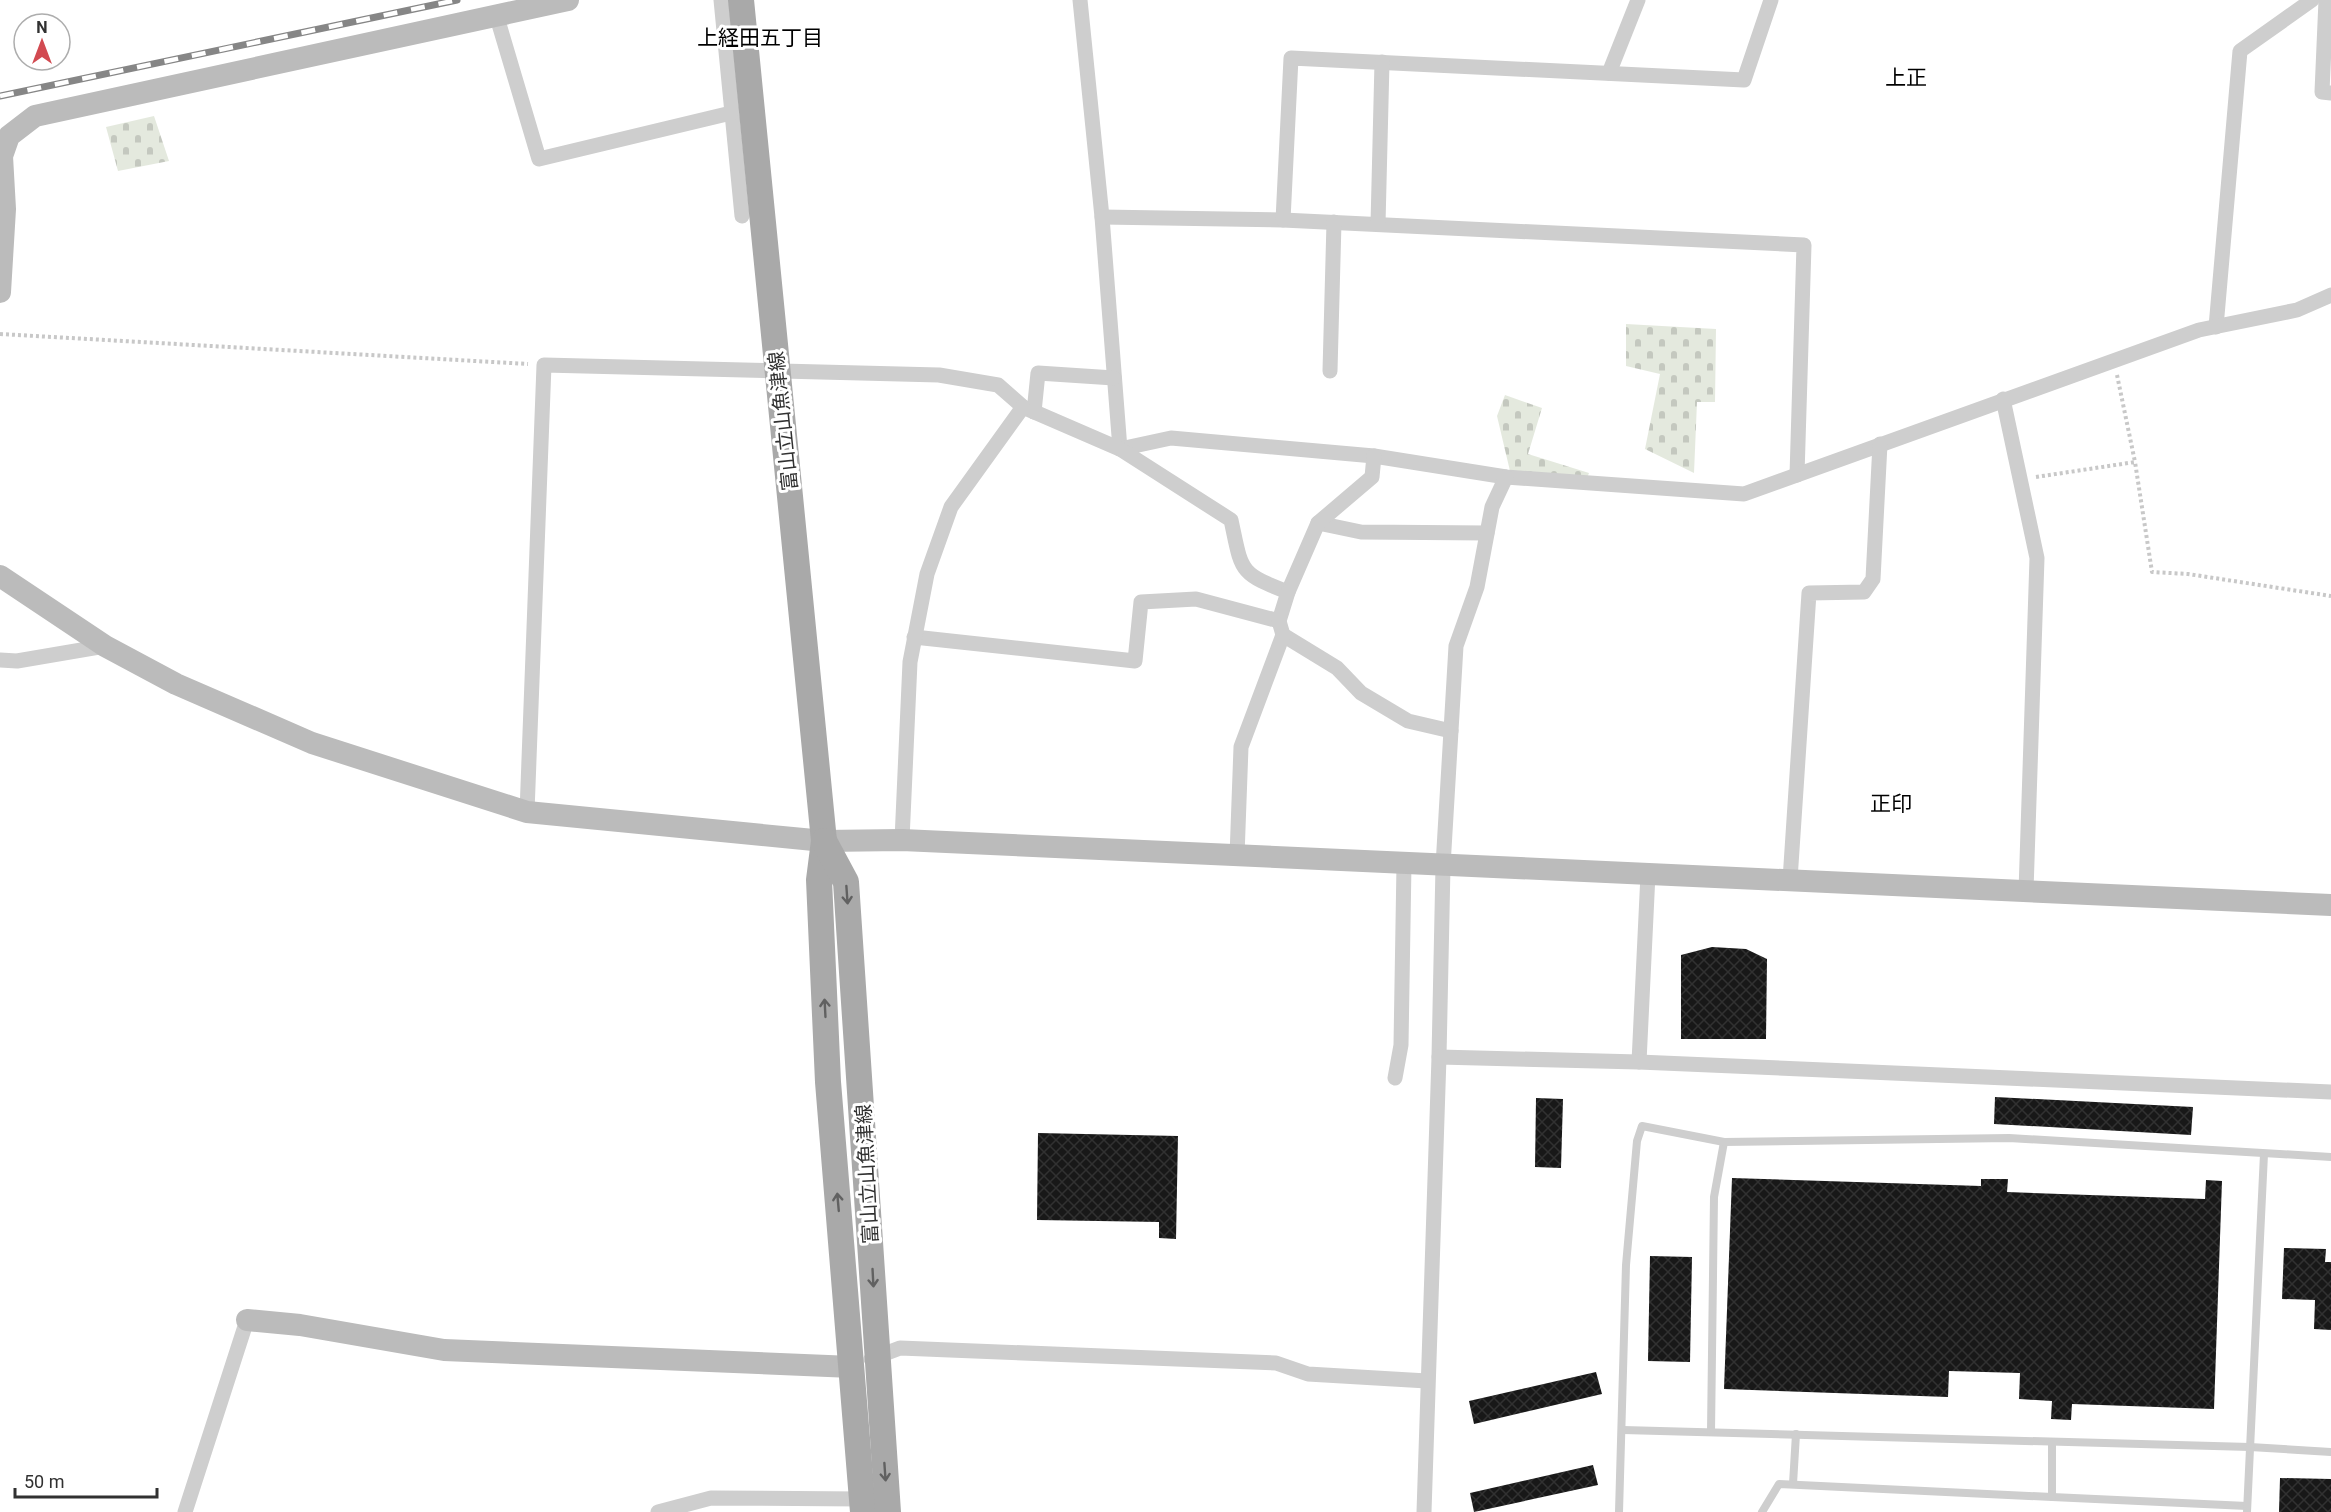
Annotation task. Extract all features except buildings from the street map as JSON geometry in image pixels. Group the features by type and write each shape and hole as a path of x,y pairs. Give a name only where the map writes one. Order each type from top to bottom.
{"main road":[{"name":"富山立山魚津線","path":"741,0 825,841 819,880 828,1082 862,1506"},
{"name":"富山立山魚津線","path":"825,841 846,882 888,1512"}],"street":[{"path":"0,292 5,209 2,156 9,136 35,117 568,0"},
{"path":"721,0 742,216"},
{"path":"1080,0 1102,217 1120,449"},
{"path":"1609,73 1638,0"},
{"path":"1283,220 1291,58 1744,80 1771,0"},
{"path":"2216,327 2240,51 2312,0"},
{"path":"2326,0 2322,92 2331,93"},
{"path":"496,14 539,159 731,113"},
{"path":"1378,224 1382,62"},
{"path":"1102,217 1334,222 1804,245 1797,475"},
{"path":"1330,370 1334,222"},
{"path":"1120,449 1171,438 1374,456 1506,477 1744,494 2199,330 2297,310 2331,295"},
{"path":"527,812 544,365 939,375 998,385 1028,409 1120,449 1231,520 1241,566 1254,579 1288,592"},
{"path":"902,840 910,662 927,574 951,507 1028,409 1038,373 1114,378"},
{"path":"2003,399 2037,558 2026,891"},
{"path":"1790,880 1809,593 1864,592 1873,579 1880,444"},
{"path":"1238,856 1241,747 1281,628 1288,592 1318,524 1372,477 1374,456"},
{"path":"1424,1512 1443,866 1455,646 1477,587 1492,507 1506,477"},
{"path":"1318,524 1361,532 1487,533"},
{"path":"0,576 105,646 176,684 312,743 527,812 825,841 902,840 2331,905"},
{"path":"914,637 1135,661 1140,602 1196,599 1281,628 1337,668 1361,693 1408,721 1451,731"},
{"path":"0,660 17,661 105,646"},
{"path":"1395,1078 1401,1045 1404,864"},
{"path":"1639,1062 1648,874"},
{"path":"1439,1057 1639,1062 2331,1092"},
{"path":"185,1512 247,1320 300,1324 444,1350 852,1367 900,1348 1276,1363 1308,1374 1427,1381"},
{"path":"658,1512 711,1498 862,1506"}],"lane":[{"path":"1619,1512 1626,1265 1637,1141 1642,1126 1724,1142 2009,1138 2331,1157"},
{"path":"1711,1432 1714,1197 1724,1142"},
{"path":"1762,1512 1779,1484 2247,1509 2264,1154"},
{"path":"1623,1430 2250,1447 2331,1452"},
{"path":"1793,1484 1796,1434"},
{"path":"2052,1442 2052,1497"}],"path":[{"path":"0,334 544,365"},
{"path":"2114,360 2135,462 2152,572 2188,574 2331,596"},
{"path":"2020,480 2135,462"}],"green space":[{"path":"154,116 169,161 118,171 106,127"},
{"path":"1626,324 1716,329 1715,402 1697,402 1694,473 1645,449 1660,374 1626,366"},
{"path":"1505,395 1542,408 1528,454 1589,473 1587,478 1510,471 1497,416"}],"railway":[{"path":"0,96 457,0"}],"district":[{"name":"上経田五丁目","path":"760,38"},
{"name":"上正","path":"1906,78"},
{"name":"正印","path":"1891,804"}]}
